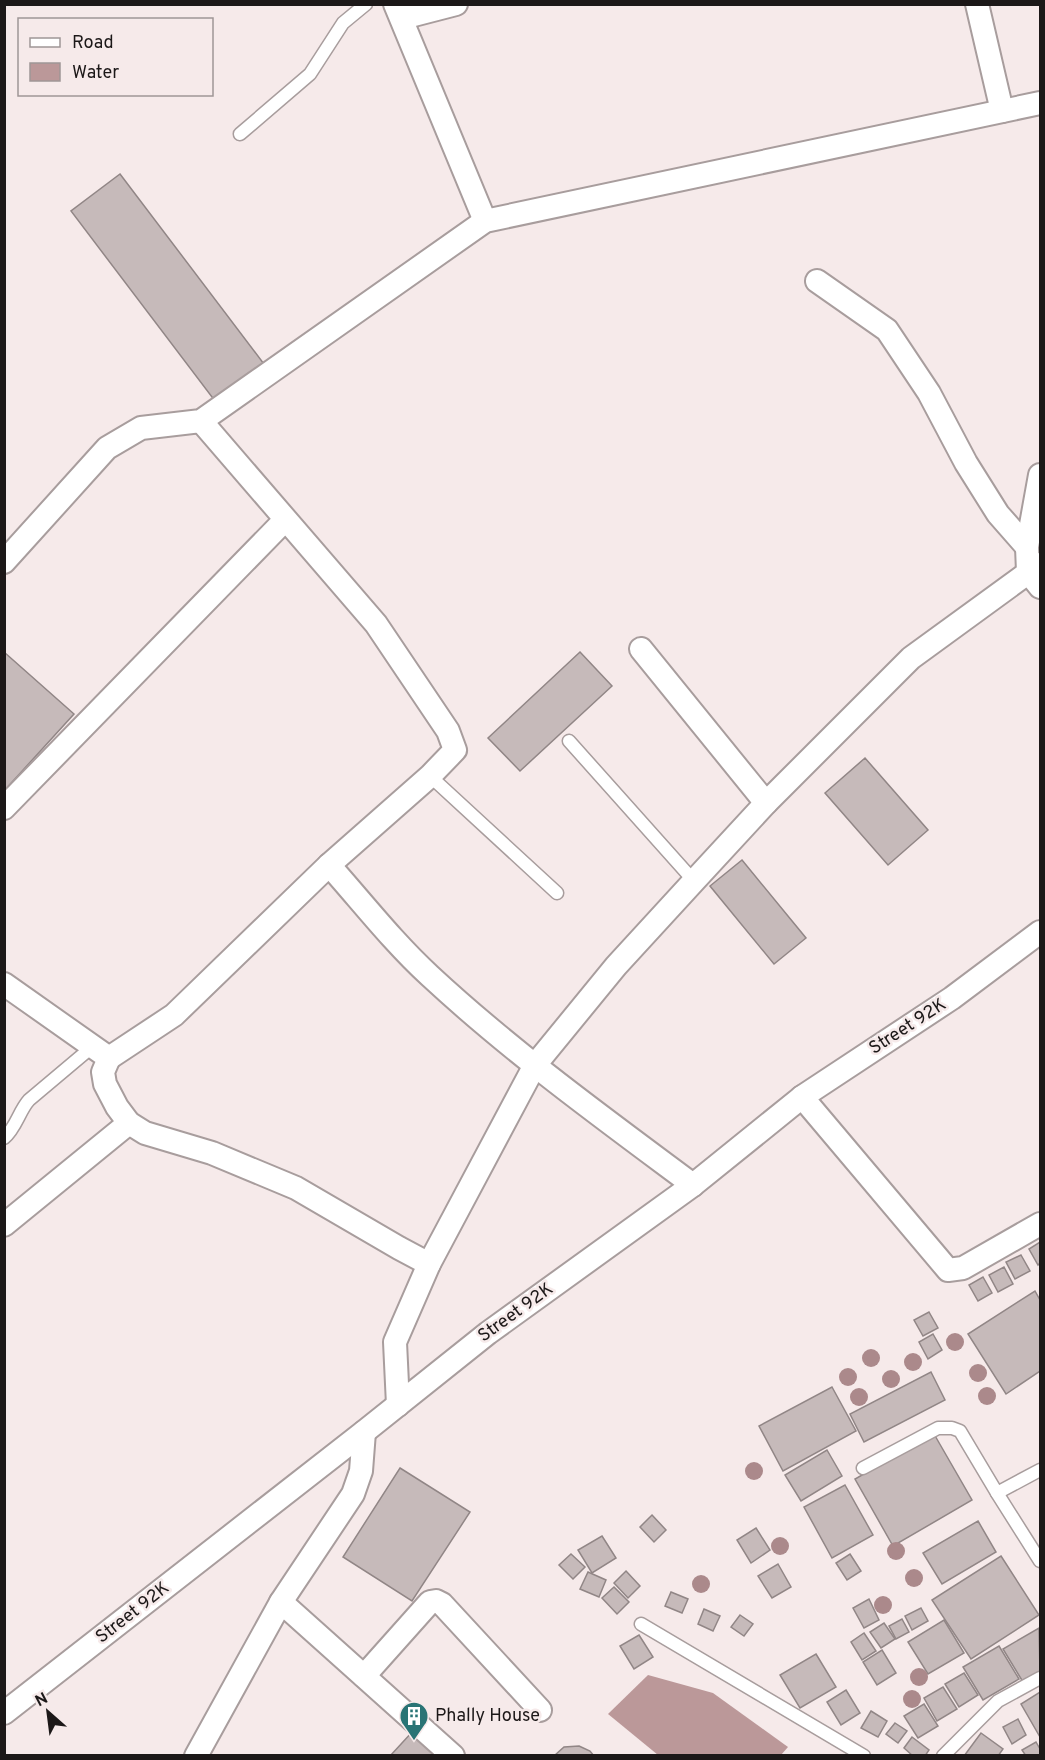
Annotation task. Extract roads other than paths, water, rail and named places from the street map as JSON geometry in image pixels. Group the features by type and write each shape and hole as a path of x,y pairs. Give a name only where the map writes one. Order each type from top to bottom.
{"street":[{"path":"456,4 399,11 485,221"},
{"path":"977,4 1002,111"},
{"path":"4,562 106,448 141,428 201,421 485,221 1041,103"},
{"path":"817,281 887,330 929,393 966,463 1034,567"},
{"path":"101,1052 174,1015 329,865 430,776 455,750 448,731 376,624 201,421"},
{"path":"398,1405 394,1342 429,1264 535,1065 616,966 766,803 911,658 1034,567 1041,475"},
{"path":"4,808 285,520"},
{"path":"641,649 766,803"},
{"path":"329,865 429,975 512,1048 693,1185"},
{"name":"Street 92K","path":"4,1713 488,1333 693,1185 802,1097 952,998 1041,932"},
{"path":"4,984 101,1052 105,1084 117,1107 129,1123 145,1133 212,1153 296,1188 429,1264"},
{"path":"802,1097 948,1270 963,1268 1041,1224"},
{"path":"4,1225 129,1123"},
{"path":"201,1753 281,1602 353,1494 361,1471 364,1432"},
{"path":"364,1676 430,1602 436,1601 442,1604 540,1710"},
{"path":"281,1602 453,1755"}],"lane":[{"path":"240,134 310,74 343,23 366,4"},
{"path":"569,741 694,881"},
{"path":"430,776 557,892"},
{"path":"4,1138 13,1128 29,1100 101,1052"},
{"path":"863,1468 938,1428 952,1428 960,1431 1041,1561"},
{"path":"997,1493 1041,1470"},
{"path":"641,1624 864,1755"},
{"path":"943,1755 998,1701 1041,1678"}],"water":[{"path":"648,1675 713,1693 788,1747 781,1755 658,1755 608,1714"}],"place":[{"name":"Phally House","path":"414,1742"}]}
